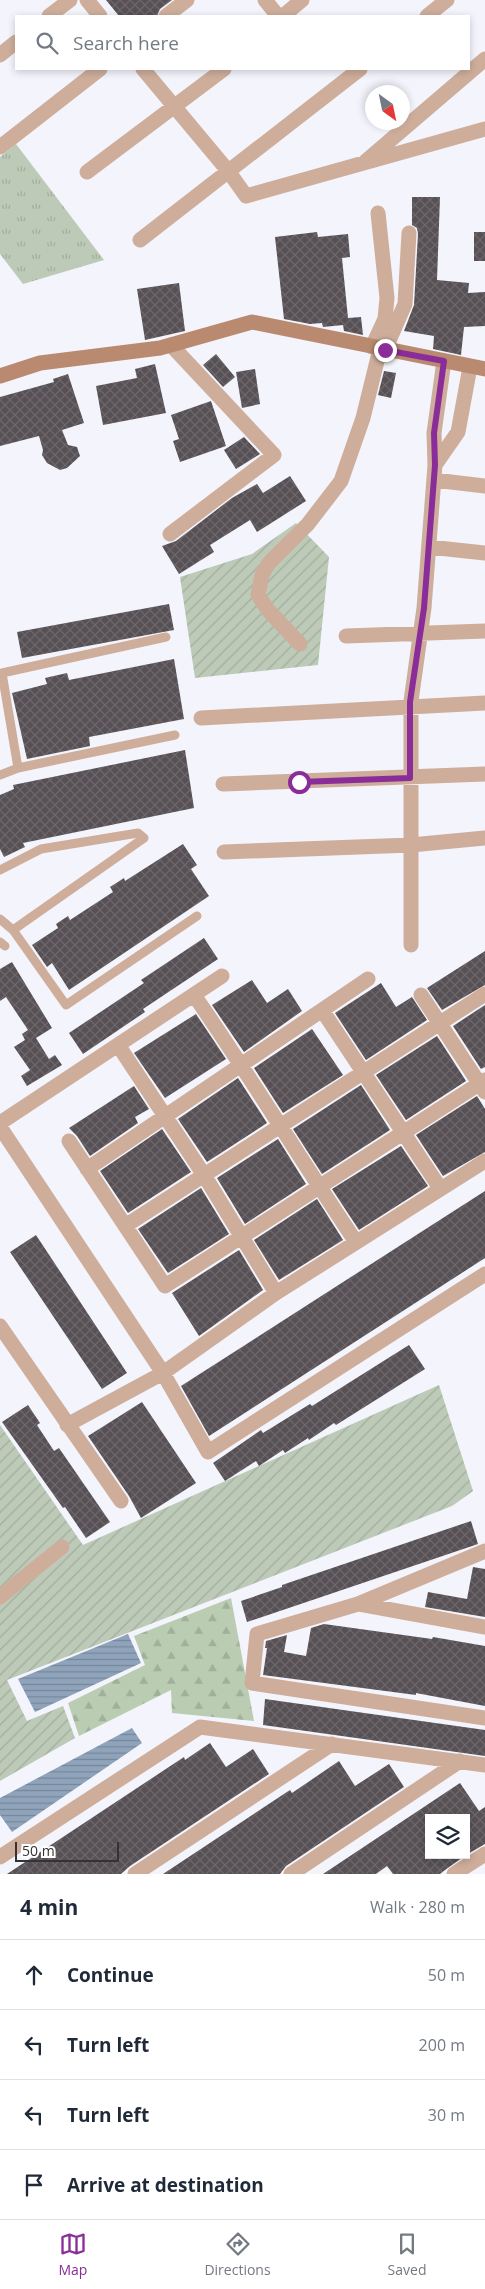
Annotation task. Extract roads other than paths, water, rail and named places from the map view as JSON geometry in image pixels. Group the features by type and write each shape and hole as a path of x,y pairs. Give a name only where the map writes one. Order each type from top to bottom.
{"street":[{"path":"50,15 70,0"},
{"path":"87,0 99,15"},
{"path":"167,15 187,0"},
{"path":"265,0 277,15"},
{"path":"284,15 302,0"},
{"path":"428,15 447,0"},
{"path":"0,55 15,43"},
{"path":"361,165 485,60"},
{"path":"0,147 99,70"},
{"path":"144,70 229,172 246,196 485,129"},
{"path":"87,172 223,70"},
{"path":"140,240 359,70"},
{"path":"300,644 268,610 258,595 262,575 269,563 308,524 341,481 363,418 388,298 378,214"},
{"path":"379,348 405,304 409,233"},
{"path":"0,376 40,362 171,345 252,322 478,368 458,432 435,473"},
{"path":"170,534 274,455 171,345"},
{"path":"411,944 411,706 429,547 435,473 434,433 444,361"},
{"path":"435,473 485,486"},
{"path":"429,547 485,553"},
{"path":"346,636 485,631"},
{"path":"201,718 485,703"},
{"path":"223,784 485,774"},
{"path":"224,852 411,845 485,838"},
{"path":"0,1123 222,976"},
{"path":"87,1169 368,979"},
{"path":"125,1226 485,994"},
{"path":"194,995 242,1065 279,1126 356,1242"},
{"path":"69,1141 165,1286 403,1133 483,1085 421,995"},
{"path":"322,1010 440,1188"},
{"path":"118,1045 204,1175 276,1293"},
{"path":"0,1127 163,1373 208,1452 485,1274"},
{"path":"67,1425 163,1373 276,1293 485,1160"},
{"path":"0,1326 121,1501"},
{"path":"0,1597 62,1547"},
{"path":"485,1551 358,1604 257,1634 252,1683 485,1718"},
{"path":"358,1604 485,1627"},
{"path":"0,1857 200,1727 485,1765"},
{"path":"135,1874 332,1744"},
{"path":"291,1874 460,1761"},
{"path":"454,1874 485,1854"}],"lane":[{"path":"18,768 1,674 166,637"},
{"path":"0,775 18,768 175,735"},
{"path":"0,870 41,850 138,833 144,838 13,930"},
{"path":"0,919 13,930 66,1005 197,916"}],"water":[{"path":"128,1634 141,1663 35,1712 18,1679"},
{"path":"132,1728 142,1743 12,1832 0,1815 0,1798"}]}
